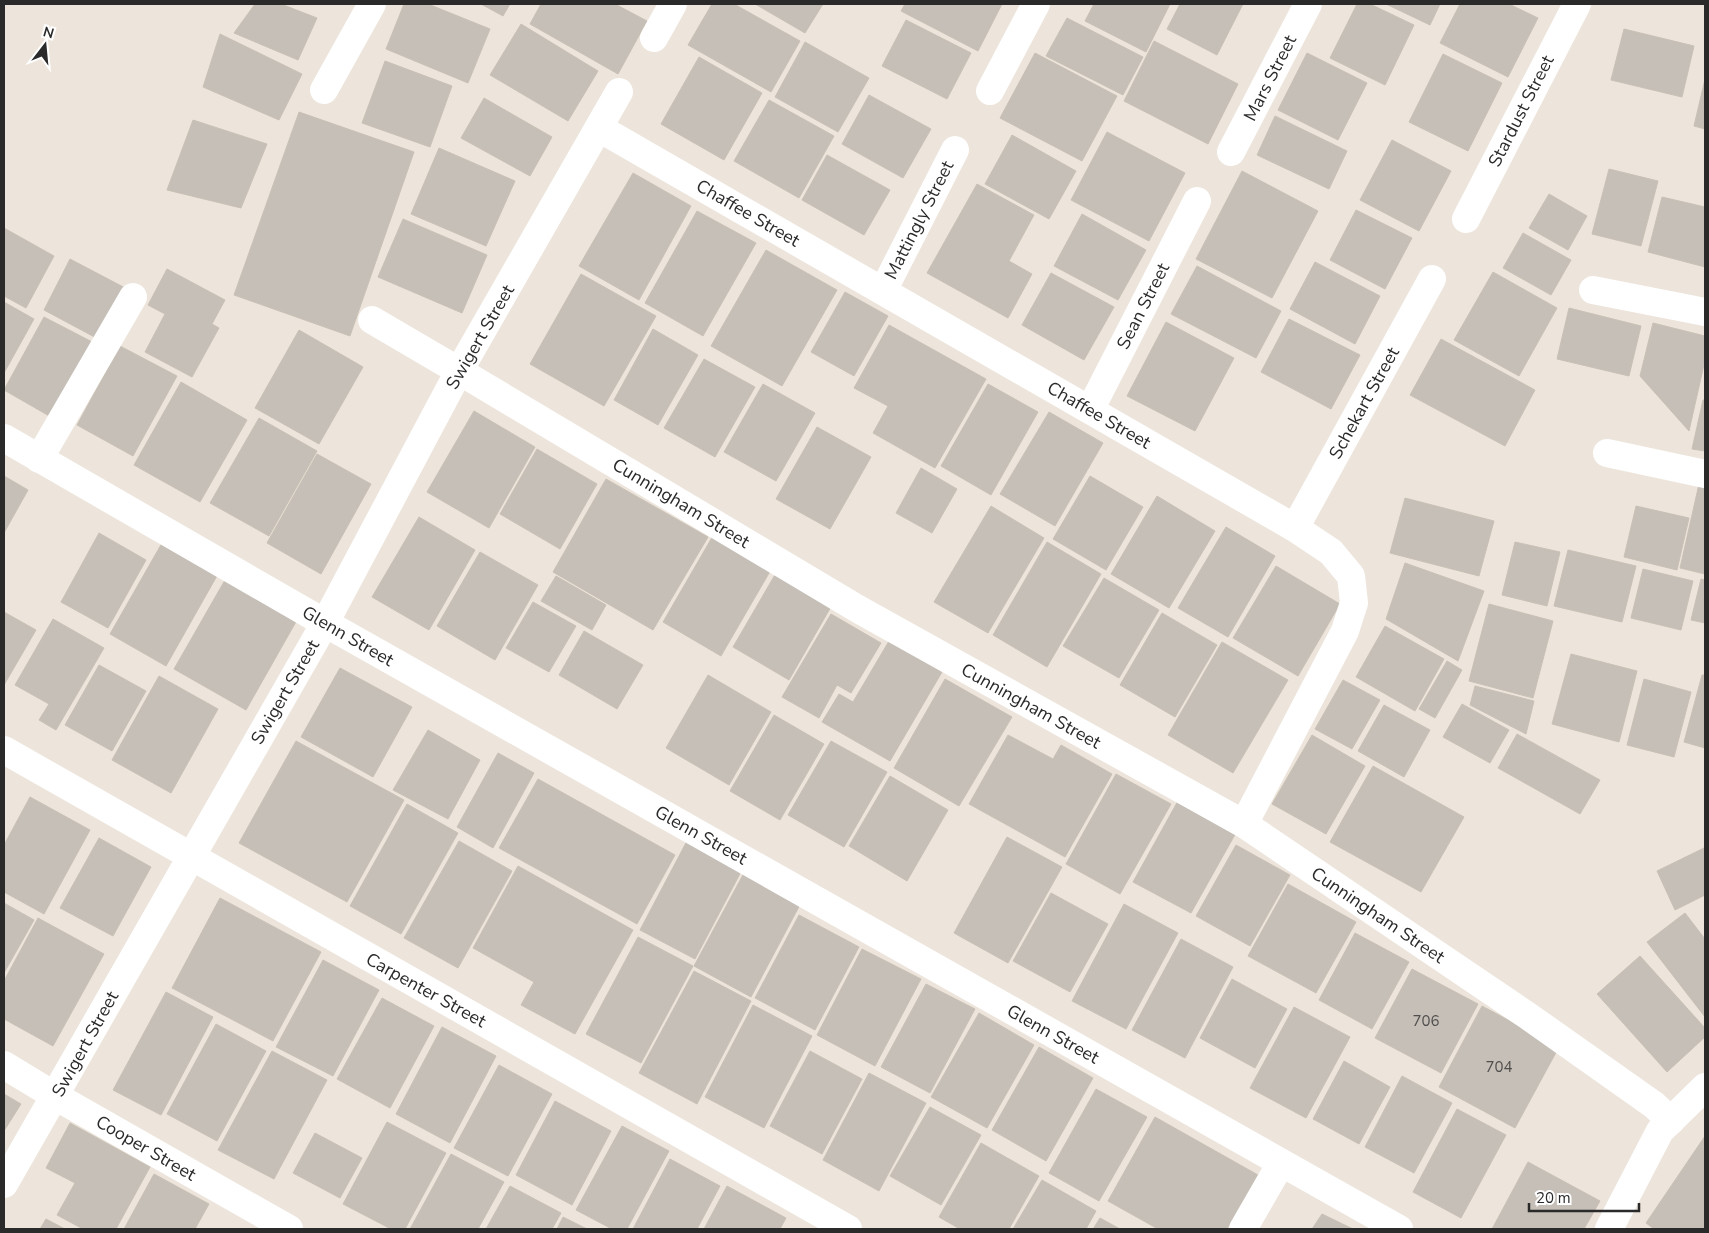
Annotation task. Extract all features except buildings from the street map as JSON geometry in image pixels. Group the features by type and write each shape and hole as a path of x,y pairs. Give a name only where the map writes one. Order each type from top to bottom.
{"street":[{"path":"324,90 372,4"},
{"path":"654,38 674,4"},
{"path":"990,91 1036,4"},
{"name":"Mars Street","path":"1231,152 1308,4"},
{"name":"Stardust Street","path":"1466,219 1577,4"},
{"name":"Swigert Street","path":"4,1184 325,623 459,371 619,92"},
{"name":"Chaffee Street","path":"599,128 1295,528 1332,552 1351,576 1354,603 1344,631 1244,824"},
{"name":"Mattingly Street","path":"883,291 955,150"},
{"name":"Sean Street","path":"1090,410 1197,201"},
{"name":"Schekart Street","path":"1295,528 1432,279"},
{"path":"1593,290 1705,312"},
{"path":"39,459 133,297"},
{"name":"Cunningham Street","path":"372,320 858,609 1244,824 1528,1016 1654,1106 1671,1121"},
{"name":"Glenn Street","path":"4,438 325,623 1399,1229"},
{"path":"1607,453 1705,474"},
{"name":"Carpenter Street","path":"4,750 848,1229"},
{"name":"Cooper Street","path":"4,1065 289,1229"},
{"path":"1609,1229 1660,1131 1705,1087"},
{"path":"1243,1229 1281,1163"}]}
